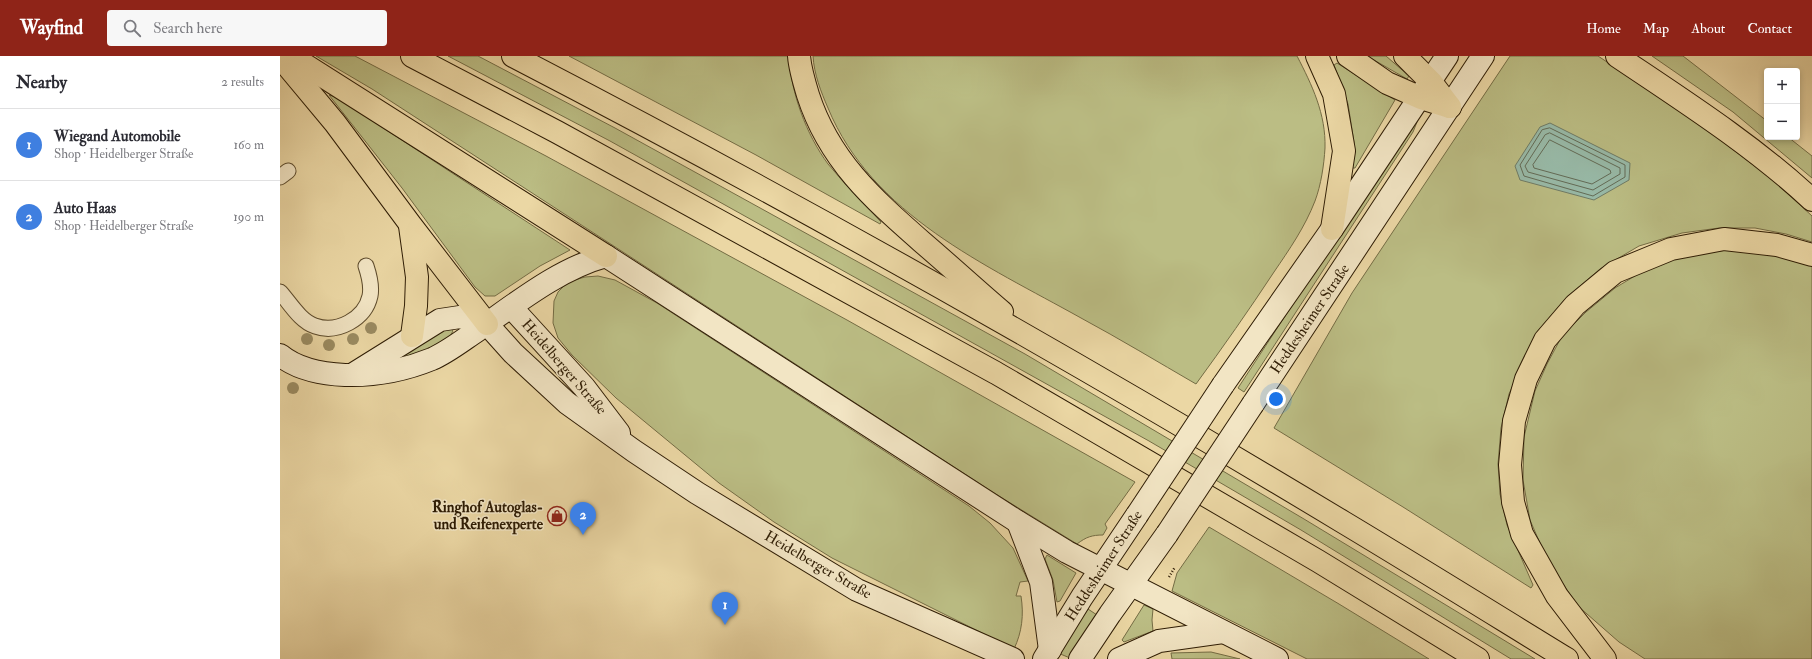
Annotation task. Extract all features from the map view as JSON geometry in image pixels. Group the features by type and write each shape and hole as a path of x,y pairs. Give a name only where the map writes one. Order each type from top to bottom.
{"highway":[{"path":"291,56 606,256"},
{"path":"412,56 557,132 996,372 1318,561 1478,659"},
{"path":"513,56 832,226 1036,342 1343,521 1567,659"},
{"path":"799,56 804,82 821,130 854,178 876,201 1036,342"},
{"path":"1316,56 1334,94 1344,151 1332,229"},
{"path":"1348,56 1386,83 1426,90"},
{"path":"1404,56 1426,90 1450,107"},
{"path":"1617,56 1728,132 1798,187 1812,200"},
{"path":"280,57 335,123 487,324"},
{"path":"410,224 417,277 416,306 412,336"},
{"path":"1605,659 1557,596 1522,534 1513,502 1510,465 1514,421 1526,379 1545,340 1575,305 1616,272 1671,249 1724,239 1777,245 1812,256"}],"main road":[{"name":"Heddesheimer Straße","path":"1047,654 1082,597 1223,385 1332,229 1448,56"},
{"name":"Heddesheimer Straße","path":"1080,659 1130,585 1167,534 1483,56"},
{"path":"511,307 576,266 606,256 1018,522 1067,552 1277,659"},
{"name":"Heidelberger Straße","path":"280,355 293,364 313,371 331,374 352,375 388,372 433,358 456,345 511,307 584,386 634,451"},
{"path":"352,375 412,336 440,320 460,317 487,324"},
{"name":"Heidelberger Straße","path":"487,324 514,353 567,403 634,451 763,534 857,590 1013,659"},
{"path":"1018,522 1041,582 1047,654"},
{"path":"1119,659 1159,641 1223,632"}],"lane":[{"path":"280,292 303,319 315,326 329,328 343,326 356,319 364,309 370,296 370,277 366,266"}],"green space":[{"path":"316,56 355,56 546,156 847,320 1135,482 1105,524 1107,528 1103,535 1089,537 1077,544 994,493 372,89"},
{"path":"448,56 478,56 615,128 1025,354 1304,519 1535,659 1511,659 1301,530 1149,441 610,141"},
{"path":"569,56 789,56 790,70 796,99 813,140 828,164 881,222 880,224 756,155"},
{"path":"813,56 1297,56 1317,100 1321,112 1325,135 1323,168 1319,188 1311,211 1291,247 1196,384 971,256 935,233 902,207 873,178 848,146 823,96 816,76"},
{"path":"1367,56 1386,56 1409,76 1407,79"},
{"path":"1510,56 1598,56 1697,122 1773,180 1812,216 1812,242 1786,234 1755,228 1719,228 1682,233 1639,246 1600,269 1566,298 1537,332 1509,394 1501,428 1498,464 1500,494 1507,525 1533,585 1531,588 1274,428 1352,293"},
{"path":"1652,56 1683,56 1764,119 1764,138 1733,112"},
{"path":"1337,63 1395,100 1355,168 1351,168 1354,142 1348,104 1334,65"},
{"path":"329,95 336,97 570,250 540,266 495,296 485,296 475,287 402,188"},
{"path":"1416,116 1419,117 1413,132 1244,392 1238,388"},
{"path":"1767,140 1792,140 1812,156 1812,178"},
{"path":"1728,250 1758,251 1812,266 1812,659 1645,659 1619,642 1579,607 1549,564 1530,520 1523,480 1524,437 1535,391 1562,336 1586,312 1615,288 1653,265 1695,254"},
{"path":"598,276 615,280 657,303 969,506 990,523 1013,548 1028,581 1020,582 1016,596 1021,596 1022,617 1021,630 1014,649 832,558 774,522 719,483 616,398 572,355 558,338 553,323 554,301 558,292 571,281 585,277"},
{"path":"447,327 451,328 453,331 448,339 440,346 422,354 382,362"},
{"path":"1209,527 1429,659 1307,659 1172,591 1177,573"},
{"path":"1047,555 1076,573 1060,601 1057,602 1053,580 1045,559"},
{"path":"1144,605 1153,609 1153,631 1124,642 1122,640"},
{"path":"1088,609 1097,615 1070,658 1058,653"},
{"path":"1211,652 1240,659 1172,659 1171,653"}],"water":[{"path":"1550,123 1630,163 1629,180 1594,200 1520,180 1515,166 1540,127"}],"place":[{"name":"Ringhof Autoglas- und Reifenexperte","path":"557,516"},
{"name":"Auto Haas","path":"583,535"},
{"name":"Wiegand Automobile","path":"725,625"}]}
